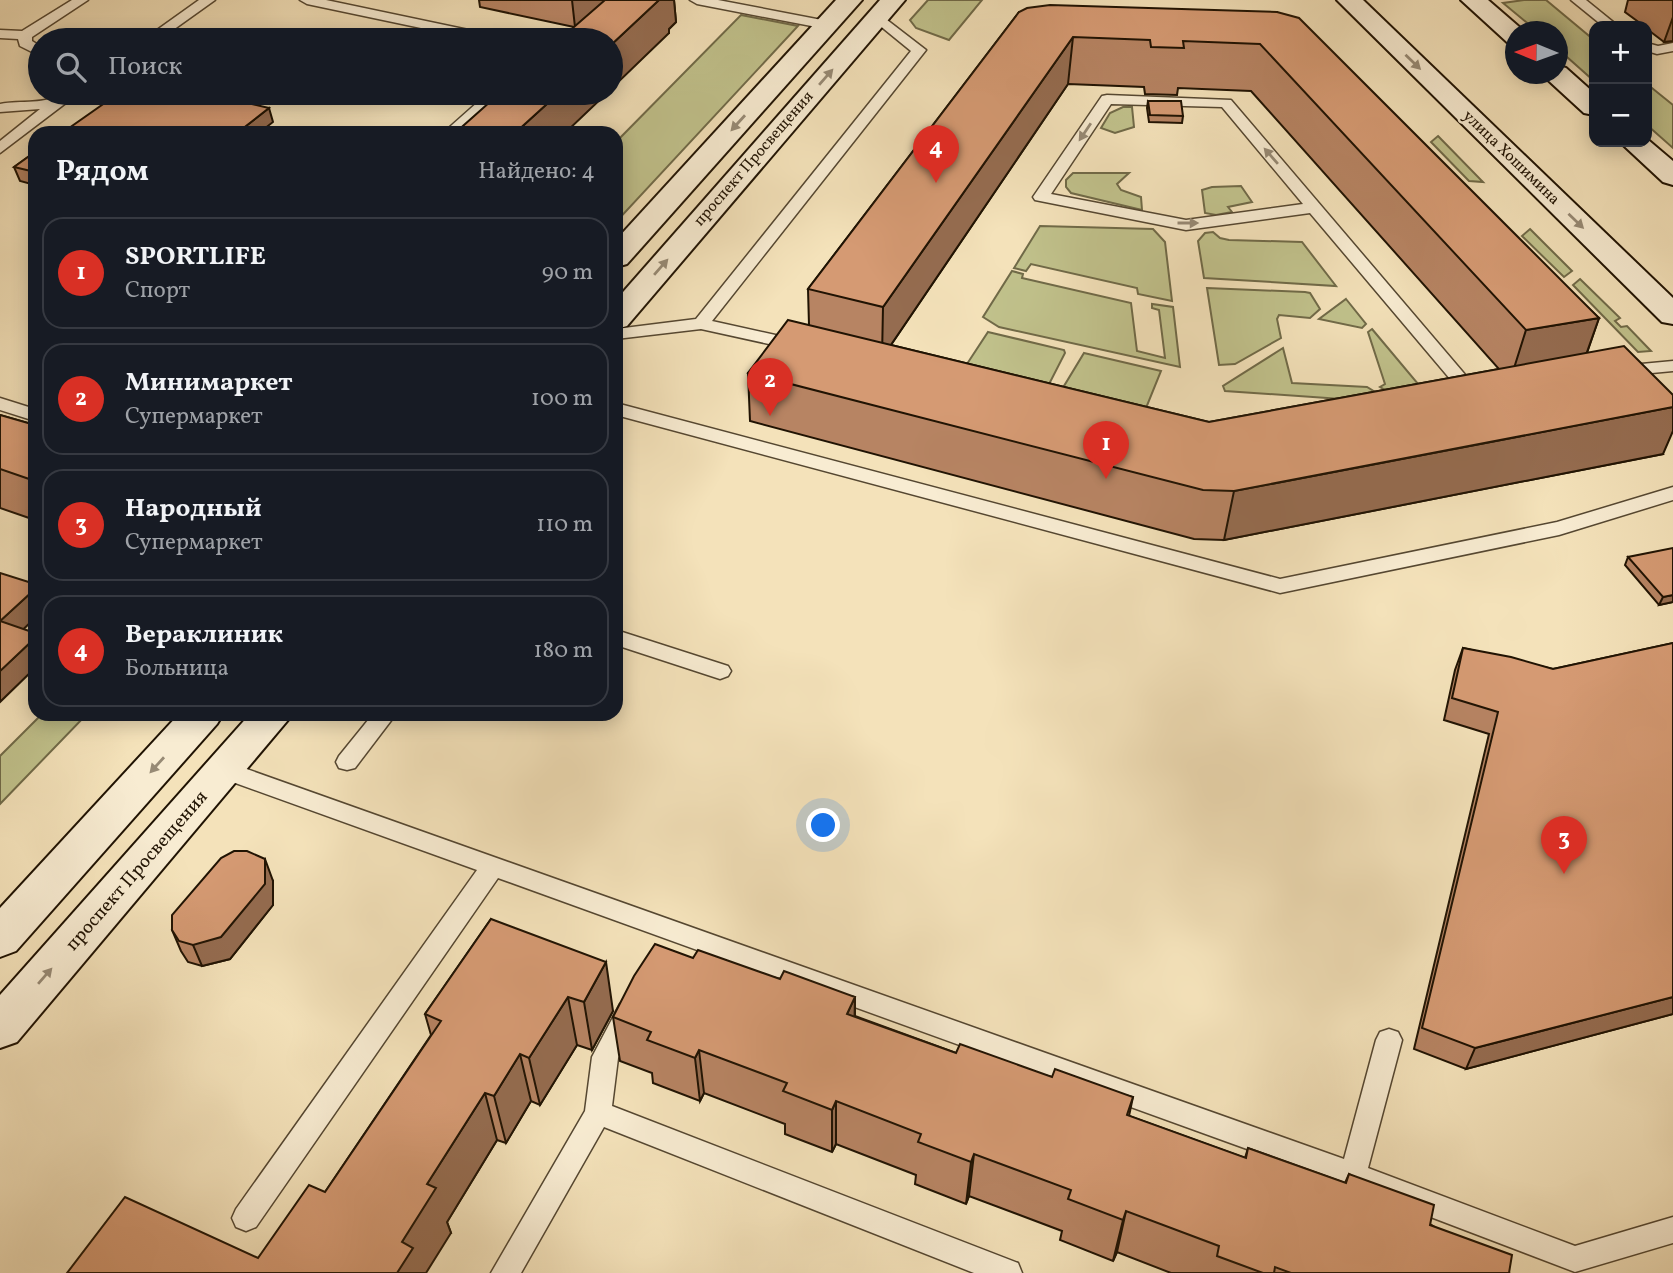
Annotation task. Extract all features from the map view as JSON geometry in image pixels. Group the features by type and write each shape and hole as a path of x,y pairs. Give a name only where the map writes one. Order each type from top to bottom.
{"main road":[{"name":"проспект Просвещения","path":"623,250 850,0"},
{"name":"улица Хошимина","path":"1349,0 1673,315"},
{"path":"1473,0 1505,28"},
{"name":"проспект Просвещения","path":"623,311 886,8"},
{"path":"1568,84 1589,103"},
{"path":"1640,147 1673,176"},
{"path":"0,938 197,721"},
{"name":"проспект Просвещения","path":"0,1028 267,721"}],"lane":[{"path":"36,28 81,0"},
{"path":"167,28 208,0"},
{"path":"307,0 440,28"},
{"path":"697,0 827,25"},
{"path":"1578,0 1605,21"},
{"path":"701,324 919,50 886,8"},
{"path":"0,34 28,33"},
{"path":"25,35 25,43 28,45"},
{"path":"1652,48 1673,47"},
{"path":"1316,207 1186,225 1041,197 1107,99 1226,103 1316,207 1473,395"},
{"path":"0,108 28,105"},
{"path":"50,105 54,106"},
{"path":"459,126 482,105"},
{"path":"28,126 54,106"},
{"path":"0,148 28,126"},
{"path":"623,333 701,324 750,332 794,360 809,353"},
{"path":"1603,380 1673,366"},
{"path":"1446,400 1496,392"},
{"path":"0,404 28,413"},
{"path":"623,411 1280,586 1559,528 1673,493"},
{"path":"623,639 720,671"},
{"path":"346,762 379,721"},
{"path":"224,770 493,866 666,941 1353,1175 1575,1266 1673,1230"},
{"path":"246,1218 493,866"},
{"path":"505,1273 598,1113 606,1057 642,987"},
{"path":"1353,1175 1389,1040"},
{"path":"598,1113 1008,1273"}],"green space":[{"path":"928,0 982,0 949,40 916,28 910,20"},
{"path":"1546,0 1589,36 1589,77 1568,58 1568,21 1525,21 1503,3"},
{"path":"741,15 798,26 623,214 623,135"},
{"path":"1652,88 1673,105 1673,148 1652,129"},
{"path":"1123,107 1132,107 1134,127 1115,133 1101,128 1110,113"},
{"path":"1438,136 1483,182 1469,181 1431,142"},
{"path":"1073,173 1129,173 1117,184 1121,190 1141,197 1142,210 1071,193 1066,187 1066,180"},
{"path":"1241,186 1252,202 1228,207 1232,212 1216,215 1205,213 1202,190"},
{"path":"1040,226 1153,229 1165,242 1172,301 1138,294 1137,288 1031,264 1026,271 1014,268"},
{"path":"1530,229 1572,271 1564,277 1522,236"},
{"path":"1213,232 1220,238 1229,240 1302,242 1336,286 1204,278 1198,241 1205,233"},
{"path":"1012,271 1023,274 1022,278 1131,303 1137,351 1165,358 1159,310 1152,308 1152,304 1173,307 1180,367 999,327 983,317"},
{"path":"1580,279 1620,318 1615,321 1621,327 1627,326 1651,351 1638,352 1573,285"},
{"path":"1207,288 1305,292 1310,293 1320,309 1310,318 1279,315 1277,319 1281,338 1235,364 1219,365"},
{"path":"1346,299 1366,324 1362,328 1319,319"},
{"path":"1372,329 1424,391 1396,396 1380,387 1385,384 1368,332"},
{"path":"988,332 1064,350 1065,353 1046,390 963,370"},
{"path":"1283,348 1292,383 1367,387 1385,398 1370,401 1225,391 1223,386"},
{"path":"1084,353 1161,371 1144,413 1061,391"},
{"path":"35,721 80,721 0,804 0,756"}],"building":[{"path":"605,0 659,0 623,34 623,28 573,28"},
{"path":"1050,5 1277,12 1299,18 1599,318 1526,330 1260,44 1183,41 1184,48 1151,47 1150,40 1073,37 883,307 808,289 1019,12 1027,8"},
{"path":"1148,101 1181,101 1183,116 1150,115"},
{"path":"102,105 256,105 269,108 246,126 72,126"},
{"path":"486,105 546,105 523,126 463,126"},
{"path":"28,157 28,170 14,167"},
{"path":"788,320 1209,422 1624,346 1673,395 1673,407 1234,491 1203,490 748,373"},
{"path":"0,415 28,423 28,479 0,469"},
{"path":"1673,548 1673,595 1663,597 1628,557"},
{"path":"0,573 28,582 28,595 0,621"},
{"path":"0,621 28,631 28,645 0,671"},
{"path":"1673,643 1673,997 1475,1048 1422,1028 1498,712 1452,698 1463,648 1511,657 1553,669"},
{"path":"234,851 247,851 265,859 265,884 221,937 193,945 179,941 172,930 172,915 221,858"},
{"path":"491,919 606,962 584,1002 568,997 529,1058 520,1054 494,1096 485,1093 427,1184 436,1188 402,1242 413,1248 397,1273 67,1273 125,1197 258,1258 309,1185 325,1192 441,1021 425,1014"},
{"path":"655,944 693,958 698,950 780,979 784,971 855,997 847,1014 956,1053 960,1044 1052,1077 1055,1069 1133,1097 1127,1115 1246,1158 1248,1148 1346,1183 1349,1174 1434,1205 1430,1225 1512,1255 1509,1273 1291,1273 1275,1267 1274,1273 1263,1273 1217,1256 1219,1246 1126,1211 1123,1220 1068,1199 1071,1190 974,1154 971,1162 918,1142 921,1134 836,1101 832,1110 783,1091 787,1083 699,1050 695,1058 647,1040 651,1032 613,1017 634,976"}],"place":[{"name":"Вераклиник","path":"936,183"},
{"name":"Минимаркет","path":"770,416"},
{"name":"SPORTLIFE","path":"1106,479"},
{"name":"Народный","path":"1564,874"}]}
